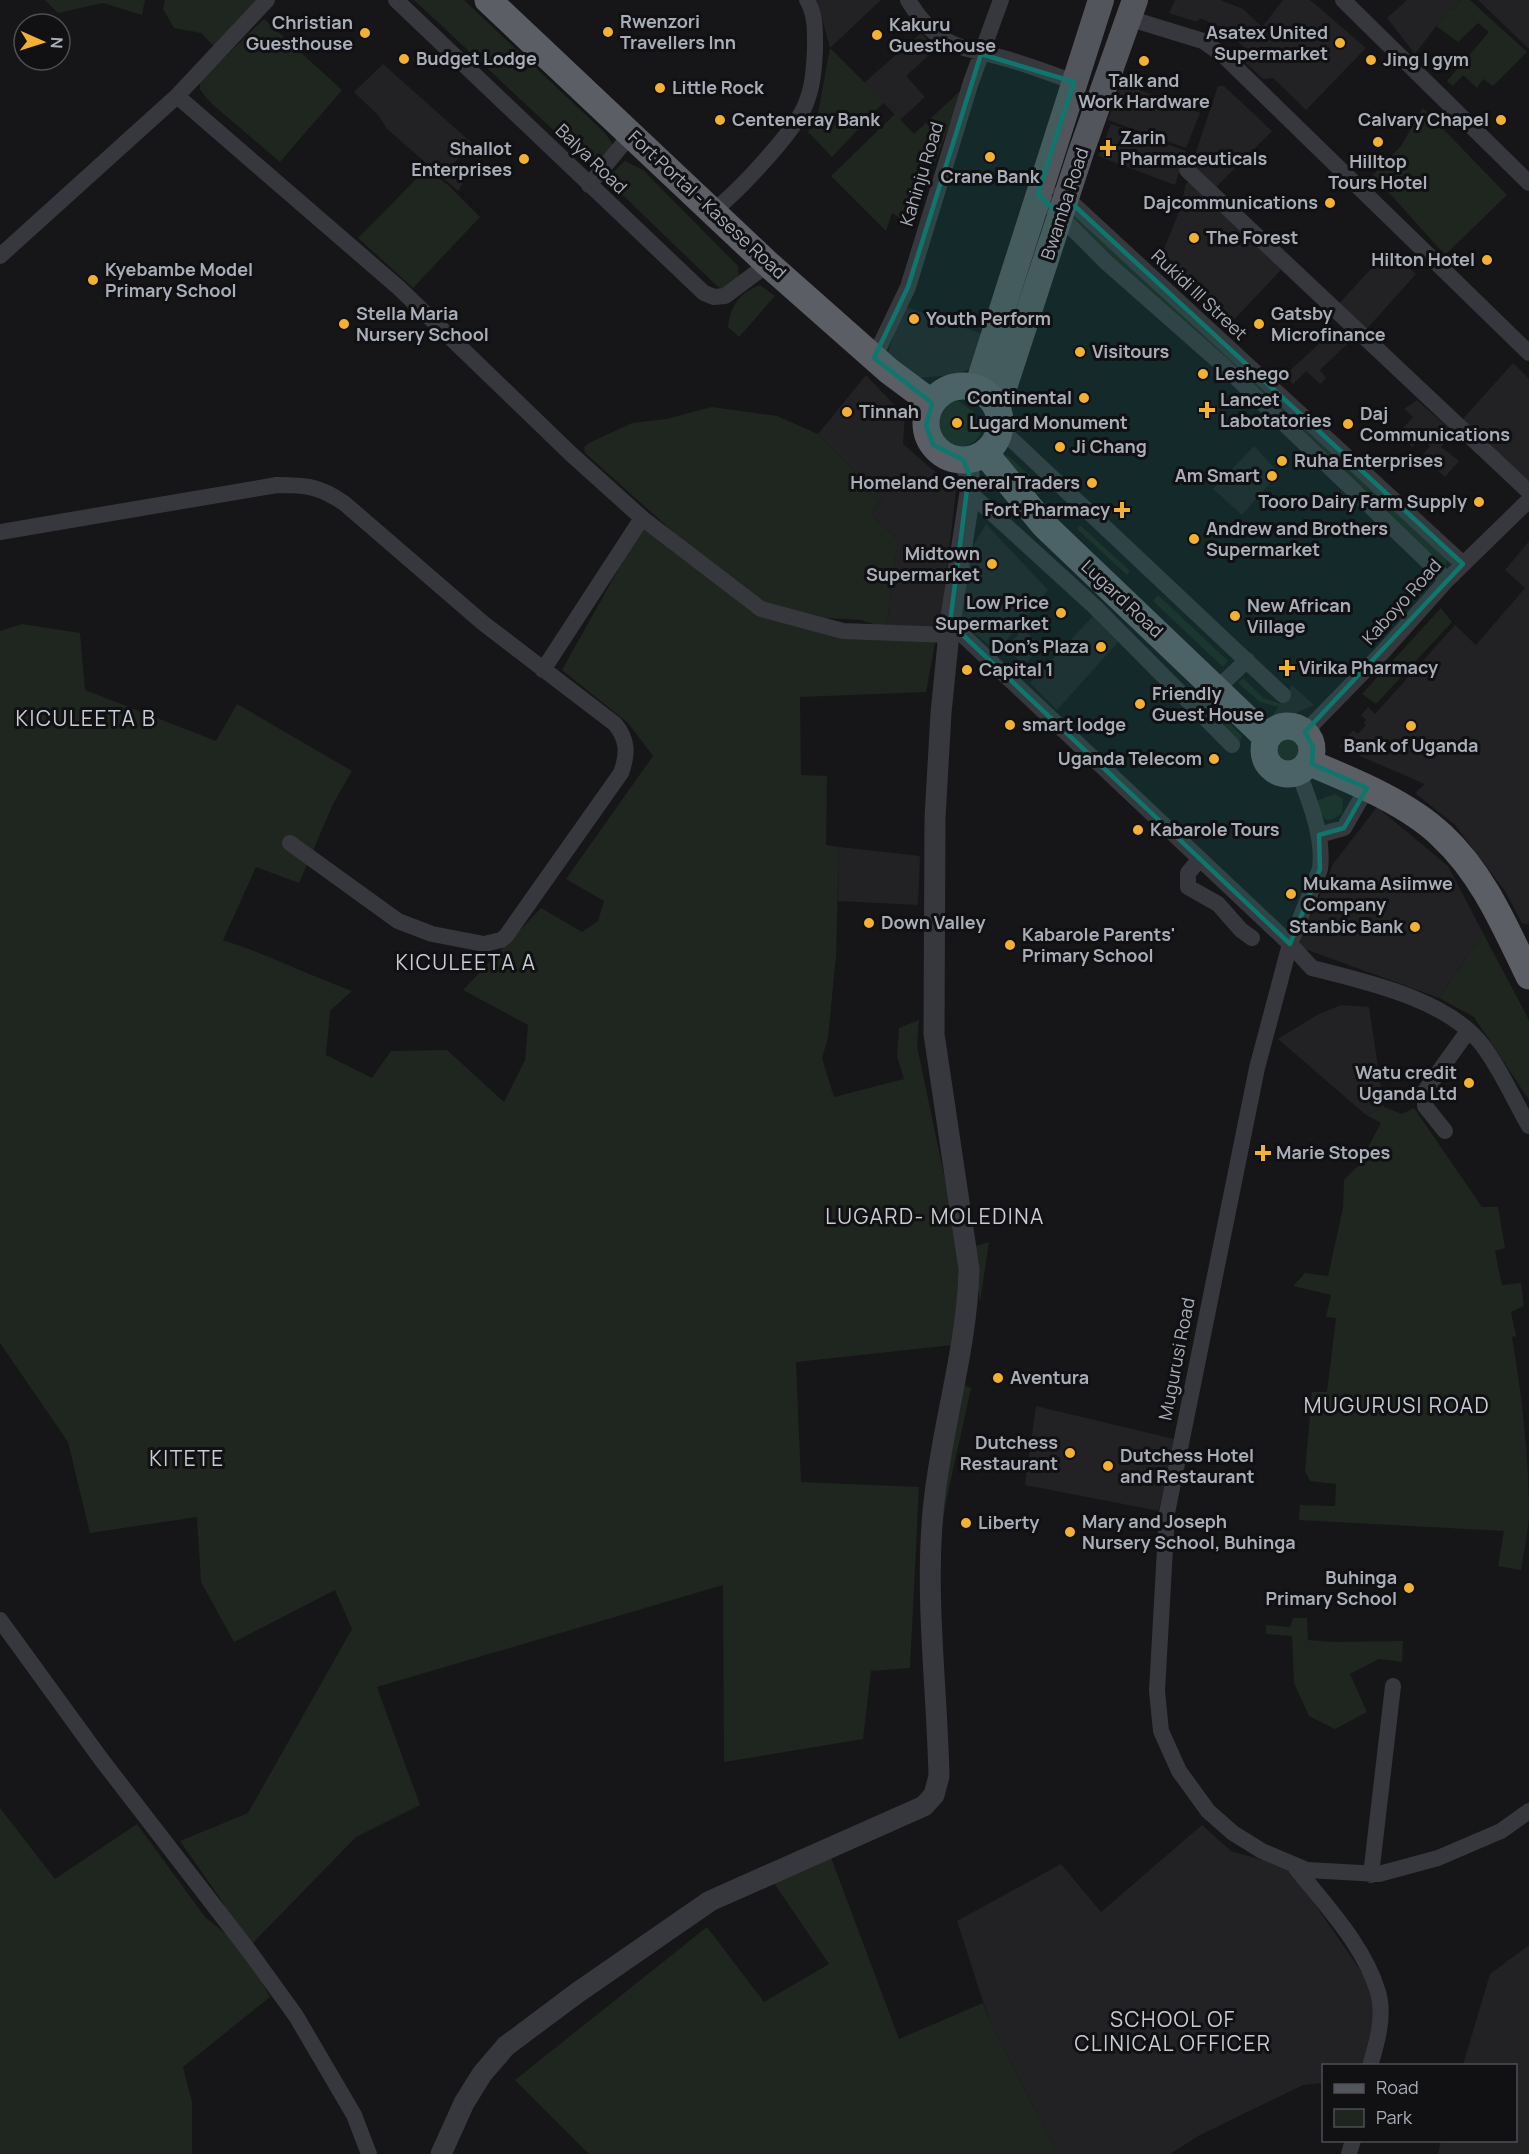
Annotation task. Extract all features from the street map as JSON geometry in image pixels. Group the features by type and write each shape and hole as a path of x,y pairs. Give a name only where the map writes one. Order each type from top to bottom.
{"highway":[{"name":"Fort Portal - Kasese Road","path":"488,0 527,39 632,133 768,264 874,358 932,403"},
{"path":"951,387 977,388 989,396 986,439 952,458 933,445 926,424 932,403 951,387"},
{"name":"Lugard Road","path":"986,439 1044,525 1267,738"},
{"path":"1289,725 1305,732 1313,747 1304,768 1290,775 1274,771 1264,756 1267,738 1273,731 1289,725"},
{"path":"1304,768 1367,788 1429,825 1449,843 1485,891 1529,976"}],"main road":[{"name":"Bwamba Road","path":"977,388 1101,0"},
{"name":"Bwamba Road","path":"986,439 1131,9"}],"street":[{"path":"0,256 177,96 267,0"},
{"name":"Balya Road","path":"396,0 704,293 714,297 725,296 768,264"},
{"path":"713,211 732,197 804,109 815,74 812,9 807,0"},
{"path":"908,0 937,35 950,44 1017,62 1074,82"},
{"name":"Kahinju Road","path":"874,358 908,287 981,54 1001,0"},
{"path":"1343,0 1529,183"},
{"path":"1131,9 1203,41 1224,56 1529,353"},
{"path":"177,96 399,288 642,518 767,612 843,631 950,629 1040,706 1290,944 1312,968 1411,997 1446,1015 1468,1031 1482,1044 1529,1126"},
{"path":"589,185 632,133"},
{"path":"1187,170 1529,492"},
{"name":"Rukidi III Street","path":"1041,185 1463,564"},
{"name":"Rukidi III Street","path":"1064,207 1107,263 1240,382 1447,580"},
{"path":"441,2154 464,2103 483,2074 506,2046 576,1993 710,1901 924,1806 934,1795 939,1776 930,1608 933,1510 968,1306 969,1269 934,1034 935,818 941,712 950,629 970,493 969,474 986,439 1008,436 1283,695"},
{"path":"0,532 277,485 301,485 323,489 344,503 483,623 615,724 623,735 626,759 621,773 501,940 484,944 466,941 432,934 398,921 290,843"},
{"name":"Lugard Road","path":"970,493 1095,607 1232,745"},
{"name":"Kaboyo Road","path":"1305,732 1382,654 1447,580 1529,500"},
{"path":"543,670 642,518"},
{"path":"1196,710 1246,660"},
{"name":"Mugurusi Road","path":"1304,768 1319,835 1320,869 1290,944 1257,1068 1167,1513 1156,1691 1161,1731 1194,1794 1208,1811 1233,1833 1296,1868 1371,1875 1438,1858 1501,1831 1529,1811"},
{"path":"1319,835 1344,828 1367,788"},
{"path":"1200,860 1188,873 1188,887 1224,909 1241,930 1252,938"},
{"path":"1444,1131 1425,1106 1425,1091 1468,1031"},
{"path":"0,1620 101,1759 249,1951 296,2016 354,2115 369,2154"},
{"path":"1371,1875 1393,1686"},
{"path":"1296,1868 1358,1950 1378,1992 1380,2015 1370,2064"}],"highlighted area":[{"path":"981,54 1074,82 1038,194 1061,216 1066,198 1463,564 1305,732 1313,747 1312,764 1367,788 1344,828 1319,835 1320,869 1290,944 950,623 969,474 963,460 933,445 926,425 932,403 874,358 908,287"}],"shaded area":[{"path":"817,0 881,0 830,48"},
{"path":"1175,0 1220,0 1243,9 1262,27 1283,0 1310,0 1366,48 1306,110 1273,78 1263,79 1238,56 1245,48 1222,28 1200,18 1197,22 1169,13"},
{"path":"1407,0 1462,0 1452,11 1450,8 1415,54 1387,18"},
{"path":"1478,0 1529,0 1529,49"},
{"path":"921,33 936,49 906,76 925,97 900,120 864,83"},
{"path":"383,64 472,143 453,164 467,177 458,191 387,129 379,116 354,92"},
{"path":"1121,83 1200,113 1186,148 1108,120"},
{"path":"1218,86 1224,86 1272,131 1214,189 1191,167"},
{"path":"1111,124 1186,151 1175,185 1098,156"},
{"path":"1192,182 1281,270 1227,327 1157,266 1181,207 1186,183"},
{"path":"1389,249 1416,274 1364,332 1337,306"},
{"path":"903,306 994,338 986,363 953,375 916,378 887,356"},
{"path":"1333,331 1347,344 1320,370 1326,378 1320,384 1306,371 1293,384 1284,376"},
{"path":"1513,363 1529,379 1529,480 1526,483 1461,421"},
{"path":"866,375 905,416 903,444 956,490 940,631 886,628 898,540 871,514 882,498 818,434"},
{"path":"1417,400 1453,432 1441,447 1459,461 1445,477 1422,456 1430,446 1422,438 1412,447 1403,437 1396,436 1413,417 1404,409"},
{"path":"1254,446 1279,473 1242,515 1213,489"},
{"path":"986,524 1048,590 997,652 961,622 970,551"},
{"path":"1529,541 1529,925 1522,923 1505,891 1455,825 1415,793 1425,784 1339,747 1353,730 1358,734 1366,725 1364,723 1366,720 1361,715 1368,707 1375,714 1455,625 1476,645 1525,588 1505,570"},
{"path":"1094,615 1120,640 1057,710 1030,683"},
{"path":"1023,628 1040,646 1024,666 1007,648"},
{"path":"1292,685 1314,705 1296,713 1273,715"},
{"path":"1377,807 1448,866 1483,933 1439,998 1294,945 1313,912 1333,864"},
{"path":"839,847 920,856 918,905 838,901"},
{"path":"1341,1005 1369,1007 1384,1107 1366,1115 1278,1039 1317,1015"},
{"path":"1036,1406 1174,1439 1159,1511 1025,1485"},
{"path":"1202,1825 1231,1851 1290,1868 1376,1993 1370,2064 1322,2064 1322,2083 1303,2085 1200,2135 1170,2154 1058,2154 989,2020 957,1921 1061,1864 1101,1912"},
{"path":"1529,1945 1529,2154 1438,2154 1441,2142 1517,2142 1517,2064 1463,2064 1490,1974"}],"green space":[{"path":"45,0 145,0 142,15 103,3 57,12"},
{"path":"165,0 257,0 214,46 201,33 174,28 163,9"},
{"path":"414,0 464,0 605,133 613,145 594,168"},
{"path":"1462,0 1470,0 1527,52 1493,86 1483,79 1477,88 1463,75 1453,86 1447,81 1489,32 1478,23 1458,42 1436,26 1450,8 1453,10"},
{"path":"264,19 342,90 280,162 212,104 200,90 200,81"},
{"path":"830,48 884,102 832,157 808,132 818,113"},
{"path":"959,92 961,95 911,225 892,213 886,231 831,176 895,114 914,134"},
{"path":"1423,108 1507,195 1445,255 1373,175 1401,146"},
{"path":"625,161 643,170 738,266 739,278 722,290 606,179"},
{"path":"426,169 448,185 480,217 413,288 358,238"},
{"path":"1067,209 1448,558 1445,566 1075,225"},
{"path":"760,285 775,296 739,337 728,327 731,312 741,296"},
{"path":"958,401 975,415 981,427 978,438 969,445 957,447 945,443 935,433 931,414 941,402"},
{"path":"712,407 777,416 818,434 882,498 871,514 898,540 886,628 861,620 825,618 765,603 708,563 585,453 584,447 589,443 632,423 666,419"},
{"path":"1006,454 1044,488 1039,495 1009,467"},
{"path":"643,525 759,615 936,638 926,692 800,697 801,775 827,776 826,845 839,847 836,956 828,1038 822,1058 834,1097 904,1079 897,1056 899,1028 919,1020 917,1046 957,1237 960,1304 953,1345 796,1362 801,1482 919,1487 910,1668 871,1671 863,1739 724,1762 723,1585 377,1687 420,1805 356,1837 246,1950 270,1997 183,2067 192,2102 192,2154 0,2154 0,1808 55,1879 137,1824 205,1917 244,1949 222,1901 180,1841 248,1813 352,1629 335,1590 234,1642 201,1582 197,1517 90,1533 68,1442 0,1343 0,631 22,624 80,633 85,690 216,741 237,704 352,771 333,804 299,883 256,867 223,940 352,991 330,1011 326,1055 372,1078 391,1051 447,1050 504,1102 525,1060 528,1025 463,990 541,908 582,932 598,921 604,901 566,879 653,756 628,723 562,670"},
{"path":"1080,525 1130,571 1127,575 1077,529"},
{"path":"1158,595 1228,661 1223,667 1153,601"},
{"path":"1441,608 1452,622 1376,704 1362,694"},
{"path":"1243,678 1263,698 1288,706 1286,709 1260,702 1238,683"},
{"path":"1217,710 1242,736 1240,743 1211,713"},
{"path":"1288,738 1298,741 1301,751 1298,761 1288,764 1278,761 1275,751 1278,741"},
{"path":"1335,794 1343,799 1342,813 1334,819 1326,820 1318,811 1316,801"},
{"path":"1483,933 1529,1020 1529,1100 1474,1017 1439,998"},
{"path":"1384,1107 1402,1114 1414,1108 1482,1207 1498,1207 1505,1248 1495,1251 1502,1285 1521,1283 1524,1306 1511,1312 1516,1336 1512,1337 1524,1426 1529,1493 1529,1515 1521,1570 1498,1566 1504,1531 1299,1520 1300,1505 1335,1506 1336,1484 1310,1481 1305,1471 1312,1392 1327,1392 1336,1318 1326,1317 1331,1295 1293,1286 1305,1273 1328,1276 1343,1208 1344,1180 1358,1166 1381,1123 1366,1115"},
{"path":"989,1242 980,1302 972,1247"},
{"path":"962,1384 971,1388 946,1502 939,1547 934,1515"},
{"path":"1293,1618 1307,1618 1308,1640 1403,1641 1402,1662 1379,1659 1350,1674 1367,1712 1335,1729 1309,1716 1294,1683 1292,1636 1266,1634 1266,1625 1290,1627"},
{"path":"830,1855 899,2039 983,2003 989,2020 1058,2154 589,2154 515,2080 707,1927 764,2002 829,1964 774,1883"}],"place":[{"name":"Rwenzori Travellers Inn","path":"608,32"},
{"name":"Christian Guesthouse","path":"365,33"},
{"name":"Kakuru Guesthouse","path":"877,35"},
{"name":"Asatex United Supermarket","path":"1340,43"},
{"name":"Budget Lodge","path":"404,59"},
{"name":"Jing I gym","path":"1371,60"},
{"name":"Talk and Work Hardware","path":"1144,61"},
{"name":"Little Rock","path":"660,88"},
{"name":"Centeneray Bank","path":"720,120"},
{"name":"Calvary Chapel","path":"1501,120"},
{"name":"Hilltop Tours Hotel","path":"1378,142"},
{"name":"Zarin Pharmaceuticals","path":"1108,148"},
{"name":"Crane Bank","path":"990,157"},
{"name":"Shallot Enterprises","path":"524,159"},
{"name":"Dajcommunications","path":"1330,203"},
{"name":"The Forest","path":"1194,238"},
{"name":"Hilton Hotel","path":"1487,260"},
{"name":"Kyebambe Model Primary School","path":"93,280"},
{"name":"Youth Perform","path":"914,319"},
{"name":"Stella Maria Nursery School","path":"344,324"},
{"name":"Gatsby Microfinance","path":"1259,324"},
{"name":"Visitours","path":"1080,352"},
{"name":"Leshego","path":"1203,374"},
{"name":"Continental","path":"1084,398"},
{"name":"Lancet Labotatories","path":"1207,410"},
{"name":"Tinnah","path":"847,412"},
{"name":"Lugard Monument","path":"957,423"},
{"name":"Daj Communications","path":"1348,424"},
{"name":"Ji Chang","path":"1060,447"},
{"name":"Ruha Enterprises","path":"1282,461"},
{"name":"Am Smart","path":"1272,476"},
{"name":"Homeland General Traders","path":"1092,483"},
{"name":"Tooro Dairy Farm Supply","path":"1479,502"},
{"name":"Fort Pharmacy","path":"1122,510"},
{"name":"Andrew and Brothers Supermarket","path":"1194,539"},
{"name":"Midtown Supermarket","path":"992,564"},
{"name":"Low Price Supermarket","path":"1061,613"},
{"name":"New African Village","path":"1235,616"},
{"name":"Don's Plaza","path":"1101,647"},
{"name":"Virika Pharmacy","path":"1287,668"},
{"name":"Capital 1","path":"967,670"},
{"name":"Friendly Guest House","path":"1140,704"},
{"name":"smart lodge","path":"1010,725"},
{"name":"Bank of Uganda","path":"1411,726"},
{"name":"Uganda Telecom","path":"1214,759"},
{"name":"Kabarole Tours","path":"1138,830"},
{"name":"Mukama Asiimwe Company","path":"1291,894"},
{"name":"Down Valley","path":"869,923"},
{"name":"Stanbic Bank","path":"1415,927"},
{"name":"Kabarole Parents' Primary School","path":"1010,945"},
{"name":"Watu credit Uganda Ltd","path":"1469,1083"},
{"name":"Marie Stopes","path":"1263,1153"},
{"name":"Aventura","path":"998,1378"},
{"name":"Dutchess Restaurant","path":"1070,1453"},
{"name":"Dutchess Hotel and Restaurant","path":"1108,1466"},
{"name":"Liberty","path":"966,1523"},
{"name":"Mary and Joseph Nursery School, Buhinga","path":"1070,1532"},
{"name":"Buhinga Primary School","path":"1409,1588"}],"district":[{"name":"KICULEETA B","path":"86,719"},
{"name":"KICULEETA A","path":"466,963"},
{"name":"LUGARD- MOLEDINA","path":"935,1217"},
{"name":"MUGURUSI ROAD","path":"1397,1406"},
{"name":"KITETE","path":"187,1459"},
{"name":"SCHOOL OF CLINICAL OFFICER","path":"1173,2032"}]}
